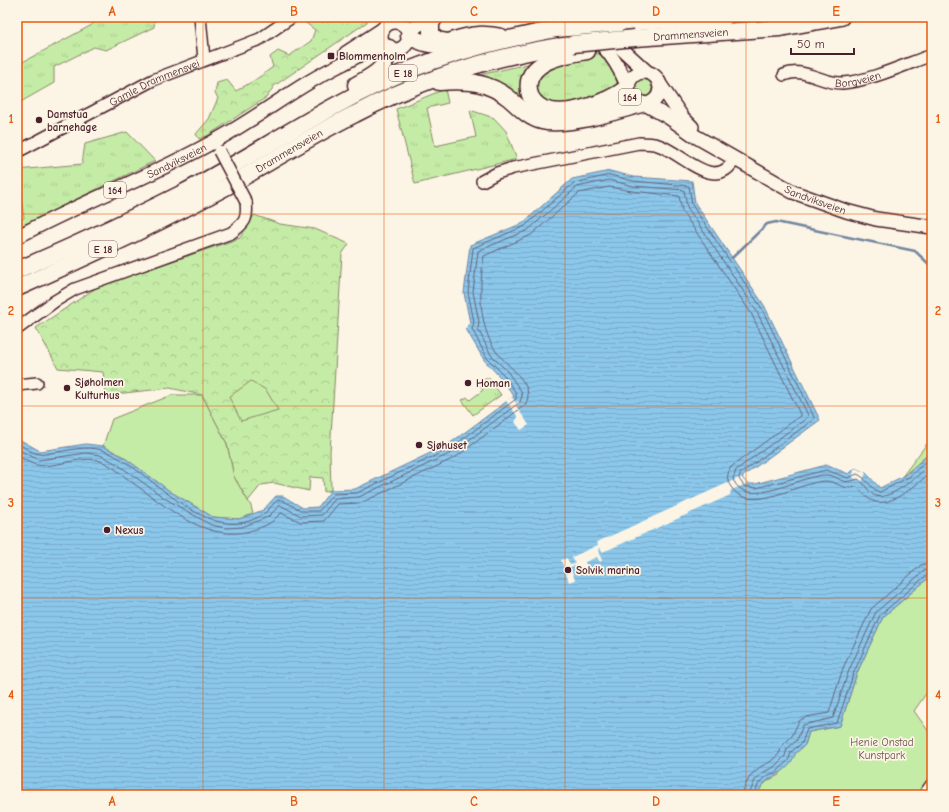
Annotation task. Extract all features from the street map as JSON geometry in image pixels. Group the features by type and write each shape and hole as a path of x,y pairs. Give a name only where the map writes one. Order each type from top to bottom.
{"highway":[{"path":"434,17 431,23 431,34 437,40 448,42"},
{"name":"Drammensveien","path":"17,270 64,250 181,193 300,126 409,70 456,54 514,38 560,23 620,23 725,17"},
{"name":"Drammensveien","path":"17,288 75,262 188,207 354,114 415,86 487,60 528,51 573,44 639,42 658,37 780,28 841,17"},
{"name":"E 18","path":"409,34 431,46 442,45 448,42 479,35 514,38"},
{"name":"E 18","path":"627,86 605,102 565,111 543,109 534,102 530,94 529,83 532,74 538,67 563,56 587,50 639,42"},
{"name":"E 18","path":"300,126 315,107 378,72 384,66 387,47"},
{"name":"E 18","path":"415,86 447,81 478,82 504,94 529,116 549,122 582,119 643,104"}],"main road":[{"name":"164","path":"387,47 395,50 404,47 408,42 409,34 422,22 434,17"},
{"path":"587,17 646,71 654,75 660,83"},
{"name":"164","path":"383,30 387,24 398,19 409,34"},
{"name":"164","path":"560,23 596,38 610,52 627,86 631,98 643,104 653,102 658,96 660,83"},
{"path":"383,30 382,40 387,47"},
{"name":"Sandviksveien","path":"329,69 350,50 383,30"},
{"name":"Sandviksveien","path":"17,237 73,208 216,146 267,109 329,69 370,49 387,47"},
{"name":"164","path":"627,86 630,78 636,73 646,71"},
{"name":"Sandviksveien","path":"660,83 682,117 709,143"},
{"name":"Sandviksveien","path":"643,104 668,117 695,136 793,192 829,206 876,219 932,227"}],"street":[{"path":"200,17 204,59"},
{"name":"Gamle Drammensvei","path":"17,152 153,80 204,59 260,39 292,17"},
{"name":"Borgveien","path":"784,75 798,71 825,81 843,83 860,80 932,55"},
{"path":"482,181 497,173 513,168 639,143 657,145 705,172 716,174 728,169 735,159"},
{"path":"17,329 55,301 75,289 232,233 241,226 248,215 246,202 216,146"},
{"path":"17,385 37,383"},
{"path":"924,795 932,784"}],"green space":[{"path":"102,17 155,17 154,27 106,50 94,47 54,67 54,83 17,104 17,65 90,26"},
{"path":"298,17 325,17 326,20 333,20 336,17 368,17 367,22 274,86 267,97 207,136 199,139 196,134 209,119 218,98 215,93 217,83 227,80 236,91 273,67 270,57 278,51 289,56 311,41 315,30"},
{"path":"604,53 616,73 617,78 617,83 612,93 554,107 534,94 537,74 581,56"},
{"path":"532,63 531,106 475,76"},
{"path":"639,79 647,79 652,84 650,95 647,97 639,97 634,92 634,84"},
{"path":"445,89 448,103 427,108 435,146 476,137 470,110 494,118 506,131 517,159 415,184 396,109"},
{"path":"127,132 155,161 17,228 17,221 24,218 17,170 82,164 85,144"},
{"path":"254,215 280,224 315,229 349,244 342,254 330,452 331,490 324,492 323,478 310,477 309,491 274,483 261,485 248,501 234,477 227,444 202,395 170,388 106,395 103,372 58,368 36,328 99,286 240,238"},
{"path":"488,377 501,395 473,415 462,400 467,397 470,400 483,390 480,386 483,384 481,381"},
{"path":"251,381 266,390 278,410 241,421 229,397"},
{"path":"172,395 202,395 227,444 234,477 251,506 253,514 239,519 213,517 171,492 122,456 103,446 112,419"},
{"path":"932,437 932,451 901,478"},
{"name":"Henie Onstad Kunstpark","path":"932,575 932,685 914,711 929,732 932,751 932,795 757,795 762,786 769,780 779,775 794,754 805,745 809,732 840,726 857,673 883,617"}],"water":[{"path":"610,171 634,177 692,181 695,203 764,305 820,420 742,477 747,484 755,484 826,465 849,474 855,468 866,473 880,488 907,474 932,451 932,575 883,617 857,673 840,726 809,732 805,745 795,754 788,767 768,780 757,795 17,795 17,438 40,451 86,444 103,446 122,456 171,492 213,517 239,519 263,510 276,496 283,496 303,508 318,507 331,490 355,489 449,444 514,396 500,377 484,360 466,329 470,323 464,293 470,245 523,223 572,179"}],"pier":[{"path":"512,397 516,403 518,401 520,403 516,406 529,425 521,430 515,422 518,417 506,401"},
{"path":"855,468 866,473 862,482 852,477"},
{"path":"741,477 747,484 731,490 730,495 610,549 602,552 600,548 598,549 602,561 600,562 597,557 585,562 588,570 579,574 576,566 570,567 575,580 569,582 561,560 567,558 570,565 575,564 572,557 598,545 597,542"}],"waterway":[{"path":"732,258 767,224 776,222 915,251 932,267"}],"place":[{"name":"Blommenholm","path":"331,56"},
{"name":"Damstua barnehage","path":"39,120"},
{"name":"Homan","path":"468,383"},
{"name":"Sjøholmen Kulturhus","path":"67,388"},
{"name":"Sjøhuset","path":"419,445"},
{"name":"Nexus","path":"107,530"},
{"name":"Solvik marina","path":"568,570"}]}
